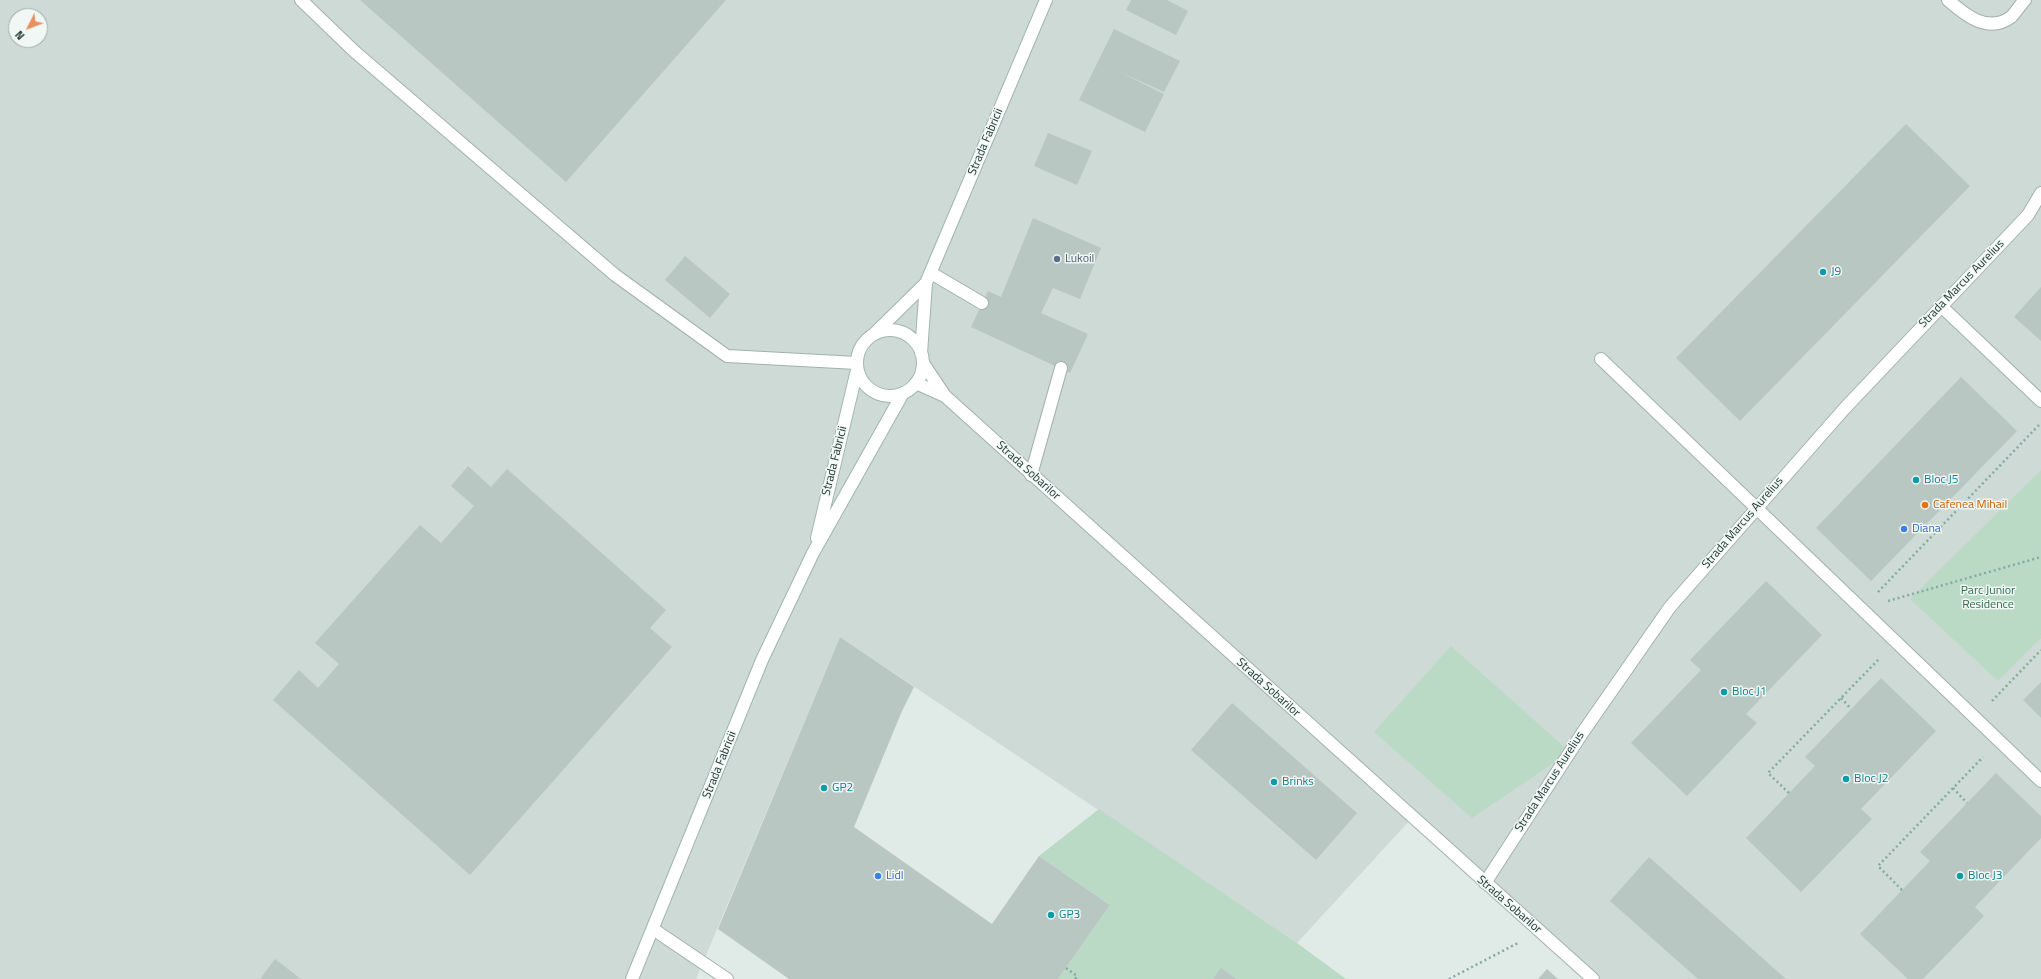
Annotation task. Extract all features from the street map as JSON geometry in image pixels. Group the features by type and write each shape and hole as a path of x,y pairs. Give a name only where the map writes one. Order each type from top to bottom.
{"street":[{"path":"301,0 354,50 615,275 728,356 857,366"},
{"name":"Strada Fabricii","path":"922,358 928,278 1046,0"},
{"path":"1948,0 1968,17 1991,25 2010,17 2025,0"},
{"name":"Strada Marcus Aurelius","path":"1485,884 1583,732 1670,607 1755,508 1845,408 2028,215 2041,193"},
{"path":"928,278 982,303"},
{"name":"Strada Fabricii","path":"875,333 928,278"},
{"path":"1941,306 2041,401"},
{"path":"886,330 897,331 908,335 916,343 922,358 921,374 916,383 903,393 892,396 881,395 870,389 862,380 857,366 858,354 868,338 875,333 886,330"},
{"name":"Strada Sobarilor","path":"922,358 945,396 1485,884 1593,979"},
{"path":"1601,359 2041,781"},
{"name":"Strada Fabricii","path":"813,553 857,366"},
{"path":"1031,475 1061,368"},
{"name":"Strada Sobarilor","path":"916,383 945,396"},
{"name":"Strada Fabricii","path":"632,979 762,660 813,553 903,393"},
{"path":"653,928 727,979"}],"path":[{"path":"1861,609 2041,423"},
{"path":"1861,609 2041,557"},
{"path":"1790,792 1768,773 1895,642"},
{"path":"1974,718 2041,650"},
{"path":"1841,698 1851,709"},
{"path":"1902,890 1878,866 1998,741"},
{"path":"1953,788 1967,803"},
{"path":"1450,979 1540,932"},
{"path":"1066,968 1077,976 1075,979"}],"shaded area":[{"path":"0,0 2041,0 2041,979 1593,979 1412,818 1297,943 840,637 696,979 0,979"}],"green space":[{"name":"Parc Junior Residence","path":"2041,470 2041,638 1998,681 1910,599"},
{"path":"1451,646 1570,752 1472,818 1374,732"},
{"path":"1099,809 1297,943 1346,979 1058,979 1110,905 1039,856"}],"building":[{"path":"360,0 726,0 566,182"},
{"path":"1131,0 1167,0 1188,11 1176,35 1126,10"},
{"path":"1114,29 1180,61 1164,92 1120,72 1164,94 1145,132 1079,100"},
{"name":"J9","path":"1906,124 1970,186 1740,421 1676,358"},
{"path":"1048,133 1092,151 1077,185 1034,166"},
{"path":"1033,218 1101,248 1080,299 1053,288 1041,313 1088,334 1070,373 971,327 988,291 1001,297"},
{"path":"685,256 730,294 710,318 665,280"},
{"path":"2041,287 2041,341 2014,317"},
{"name":"Bloc J5","path":"1961,377 2017,431 1871,581 1816,528"},
{"path":"468,466 491,487 507,469 666,610 650,628 672,647 470,875 273,700 299,670 318,688 339,664 315,643 420,525 441,543 474,506 451,486"},
{"name":"Bloc J1","path":"1766,581 1822,635 1746,714 1757,723 1687,796 1631,743 1701,670 1690,660"},
{"path":"840,637 914,687 902,711 854,827 992,924 1039,856 1110,905 1058,979 789,979 718,929"},
{"name":"Bloc J2","path":"1881,678 1936,731 1861,809 1872,819 1801,892 1746,838 1815,766 1805,757"},
{"path":"2041,682 2041,718 2023,700"},
{"name":"Brinks","path":"1232,703 1357,813 1316,860 1191,750"},
{"name":"Bloc J3","path":"1996,773 2041,816 2041,838 1975,907 1984,916 1923,979 1908,979 1860,934 1930,861 1920,852"},
{"path":"1649,857 1786,979 1698,979 1610,901"},
{"path":"275,959 301,979 260,979"},
{"path":"1221,968 1236,979 1213,979"},
{"path":"1547,969 1558,979 1538,979"}],"place":[{"name":"Lukoil","path":"1057,259"},
{"name":"J9","path":"1823,272"},
{"name":"Bloc J5","path":"1916,480"},
{"name":"Cafenea Mihail","path":"1925,505"},
{"name":"Diana","path":"1904,529"},
{"name":"Bloc J1","path":"1724,692"},
{"name":"Bloc J2","path":"1846,779"},
{"name":"Brinks","path":"1274,782"},
{"name":"GP2","path":"824,788"},
{"name":"Lidl","path":"878,876"},
{"name":"Bloc J3","path":"1960,876"},
{"name":"GP3","path":"1051,915"}]}
